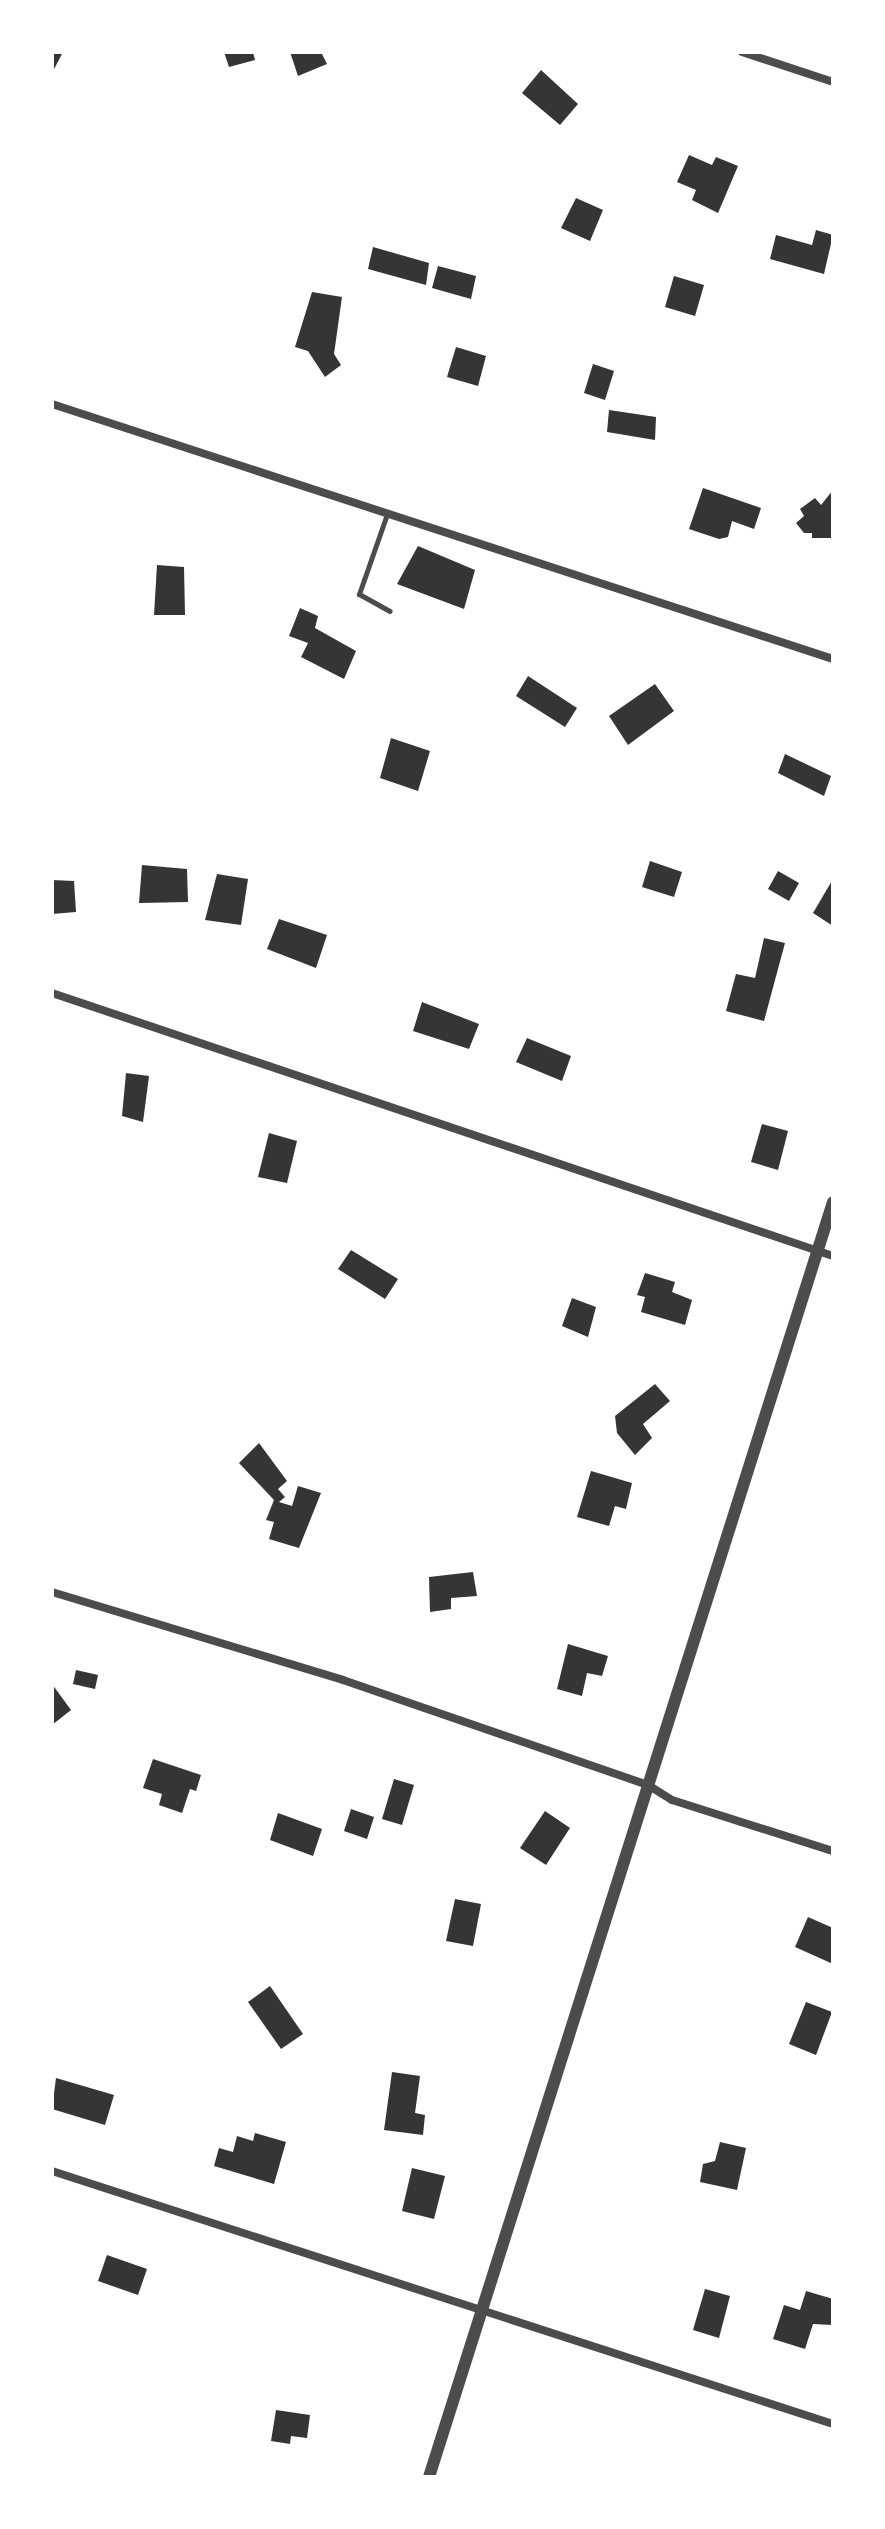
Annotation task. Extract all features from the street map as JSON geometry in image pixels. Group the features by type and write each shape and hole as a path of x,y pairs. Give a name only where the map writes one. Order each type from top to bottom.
{"street":[{"path":"742,52 833,82"},
{"path":"52,404 833,659"},
{"path":"52,993 833,1256"},
{"path":"429,2477 833,1202"},
{"path":"52,1592 343,1680 648,1785 672,1800 833,1851"},
{"path":"52,2171 481,2314 833,2424"}],"lane":[{"path":"387,514 359,594 390,611"}],"building":[{"path":"52,52 63,52 52,73"},
{"path":"224,52 253,52 255,60 229,67"},
{"path":"290,52 321,52 327,64 298,76"},
{"path":"541,70 578,104 560,125 522,93"},
{"path":"689,155 712,165 716,157 738,166 718,213 692,200 696,190 677,182"},
{"path":"576,198 603,210 590,241 561,228"},
{"path":"816,230 833,235 824,274 770,259 776,235 812,245"},
{"path":"373,247 429,263 426,285 368,269"},
{"path":"438,266 476,276 471,299 432,288"},
{"path":"674,276 704,285 695,316 665,307"},
{"path":"312,292 342,297 334,354 341,365 325,377 308,351 295,347"},
{"path":"456,347 486,356 478,386 447,377"},
{"path":"593,364 614,371 605,400 584,393"},
{"path":"609,410 656,417 655,440 607,432"},
{"path":"703,488 761,508 754,529 732,521 728,537 719,539 689,529"},
{"path":"833,490 833,538 812,538 812,533 804,533 796,523 804,516 800,509 815,498 821,505"},
{"path":"418,546 475,570 464,609 397,584"},
{"path":"157,565 184,567 185,615 154,615"},
{"path":"300,608 318,616 315,628 356,651 344,679 301,657 308,643 289,636"},
{"path":"528,676 577,708 565,727 516,696"},
{"path":"655,684 674,711 628,745 609,716"},
{"path":"391,738 430,751 418,791 380,778"},
{"path":"785,754 831,776 824,796 778,773"},
{"path":"650,861 682,872 674,897 642,887"},
{"path":"142,865 187,869 188,902 139,903"},
{"path":"778,871 799,883 789,901 768,889"},
{"path":"217,874 248,879 241,925 205,920"},
{"path":"833,879 833,926 813,913"},
{"path":"52,880 74,881 76,912 52,914"},
{"path":"279,919 327,935 316,968 267,949"},
{"path":"764,938 785,943 764,1021 726,1011 736,974 755,978"},
{"path":"422,1002 479,1024 469,1049 413,1031"},
{"path":"527,1038 571,1056 562,1081 516,1062"},
{"path":"126,1073 149,1076 143,1122 122,1116"},
{"path":"762,1124 788,1131 778,1170 751,1162"},
{"path":"269,1133 297,1141 287,1183 258,1177"},
{"path":"351,1250 398,1279 385,1299 338,1269"},
{"path":"645,1273 675,1282 672,1292 692,1300 685,1325 641,1312 645,1297 637,1295"},
{"path":"572,1298 596,1307 588,1337 562,1326"},
{"path":"655,1384 670,1401 643,1424 652,1438 635,1455 617,1433 615,1416"},
{"path":"259,1443 287,1481 278,1489 285,1497 279,1502 292,1506 298,1486 321,1493 299,1548 269,1539 274,1522 266,1520 274,1500 239,1463"},
{"path":"591,1471 632,1483 626,1509 615,1506 609,1526 577,1517"},
{"path":"473,1572 477,1596 451,1598 451,1609 430,1612 429,1577"},
{"path":"568,1644 608,1656 602,1676 587,1673 582,1696 557,1689"},
{"path":"76,1670 98,1675 95,1689 73,1684"},
{"path":"52,1684 71,1710 52,1725"},
{"path":"153,1759 201,1775 196,1791 190,1789 182,1813 159,1805 162,1794 143,1788"},
{"path":"394,1779 414,1785 402,1825 382,1819"},
{"path":"351,1809 374,1817 367,1839 344,1831"},
{"path":"545,1811 570,1828 546,1865 520,1848"},
{"path":"278,1813 322,1829 313,1856 270,1840"},
{"path":"455,1899 481,1904 473,1946 446,1941"},
{"path":"808,1917 833,1928 833,1964 795,1947"},
{"path":"270,1986 303,2034 281,2049 248,2002"},
{"path":"806,2002 832,2012 816,2055 789,2044"},
{"path":"392,2072 420,2076 415,2113 425,2115 423,2135 384,2130"},
{"path":"56,2078 114,2095 105,2125 52,2109"},
{"path":"255,2133 286,2142 274,2184 214,2166 219,2148 233,2152 237,2136 253,2141"},
{"path":"720,2142 746,2148 737,2190 700,2182 703,2164 715,2161"},
{"path":"412,2168 445,2176 434,2219 402,2211"},
{"path":"107,2255 147,2269 138,2295 98,2281"},
{"path":"705,2289 730,2296 719,2338 693,2330"},
{"path":"806,2291 833,2299 833,2325 813,2324 805,2349 773,2339 784,2305 800,2310"},
{"path":"276,2410 310,2415 307,2438 291,2436 290,2444 271,2441"}]}
